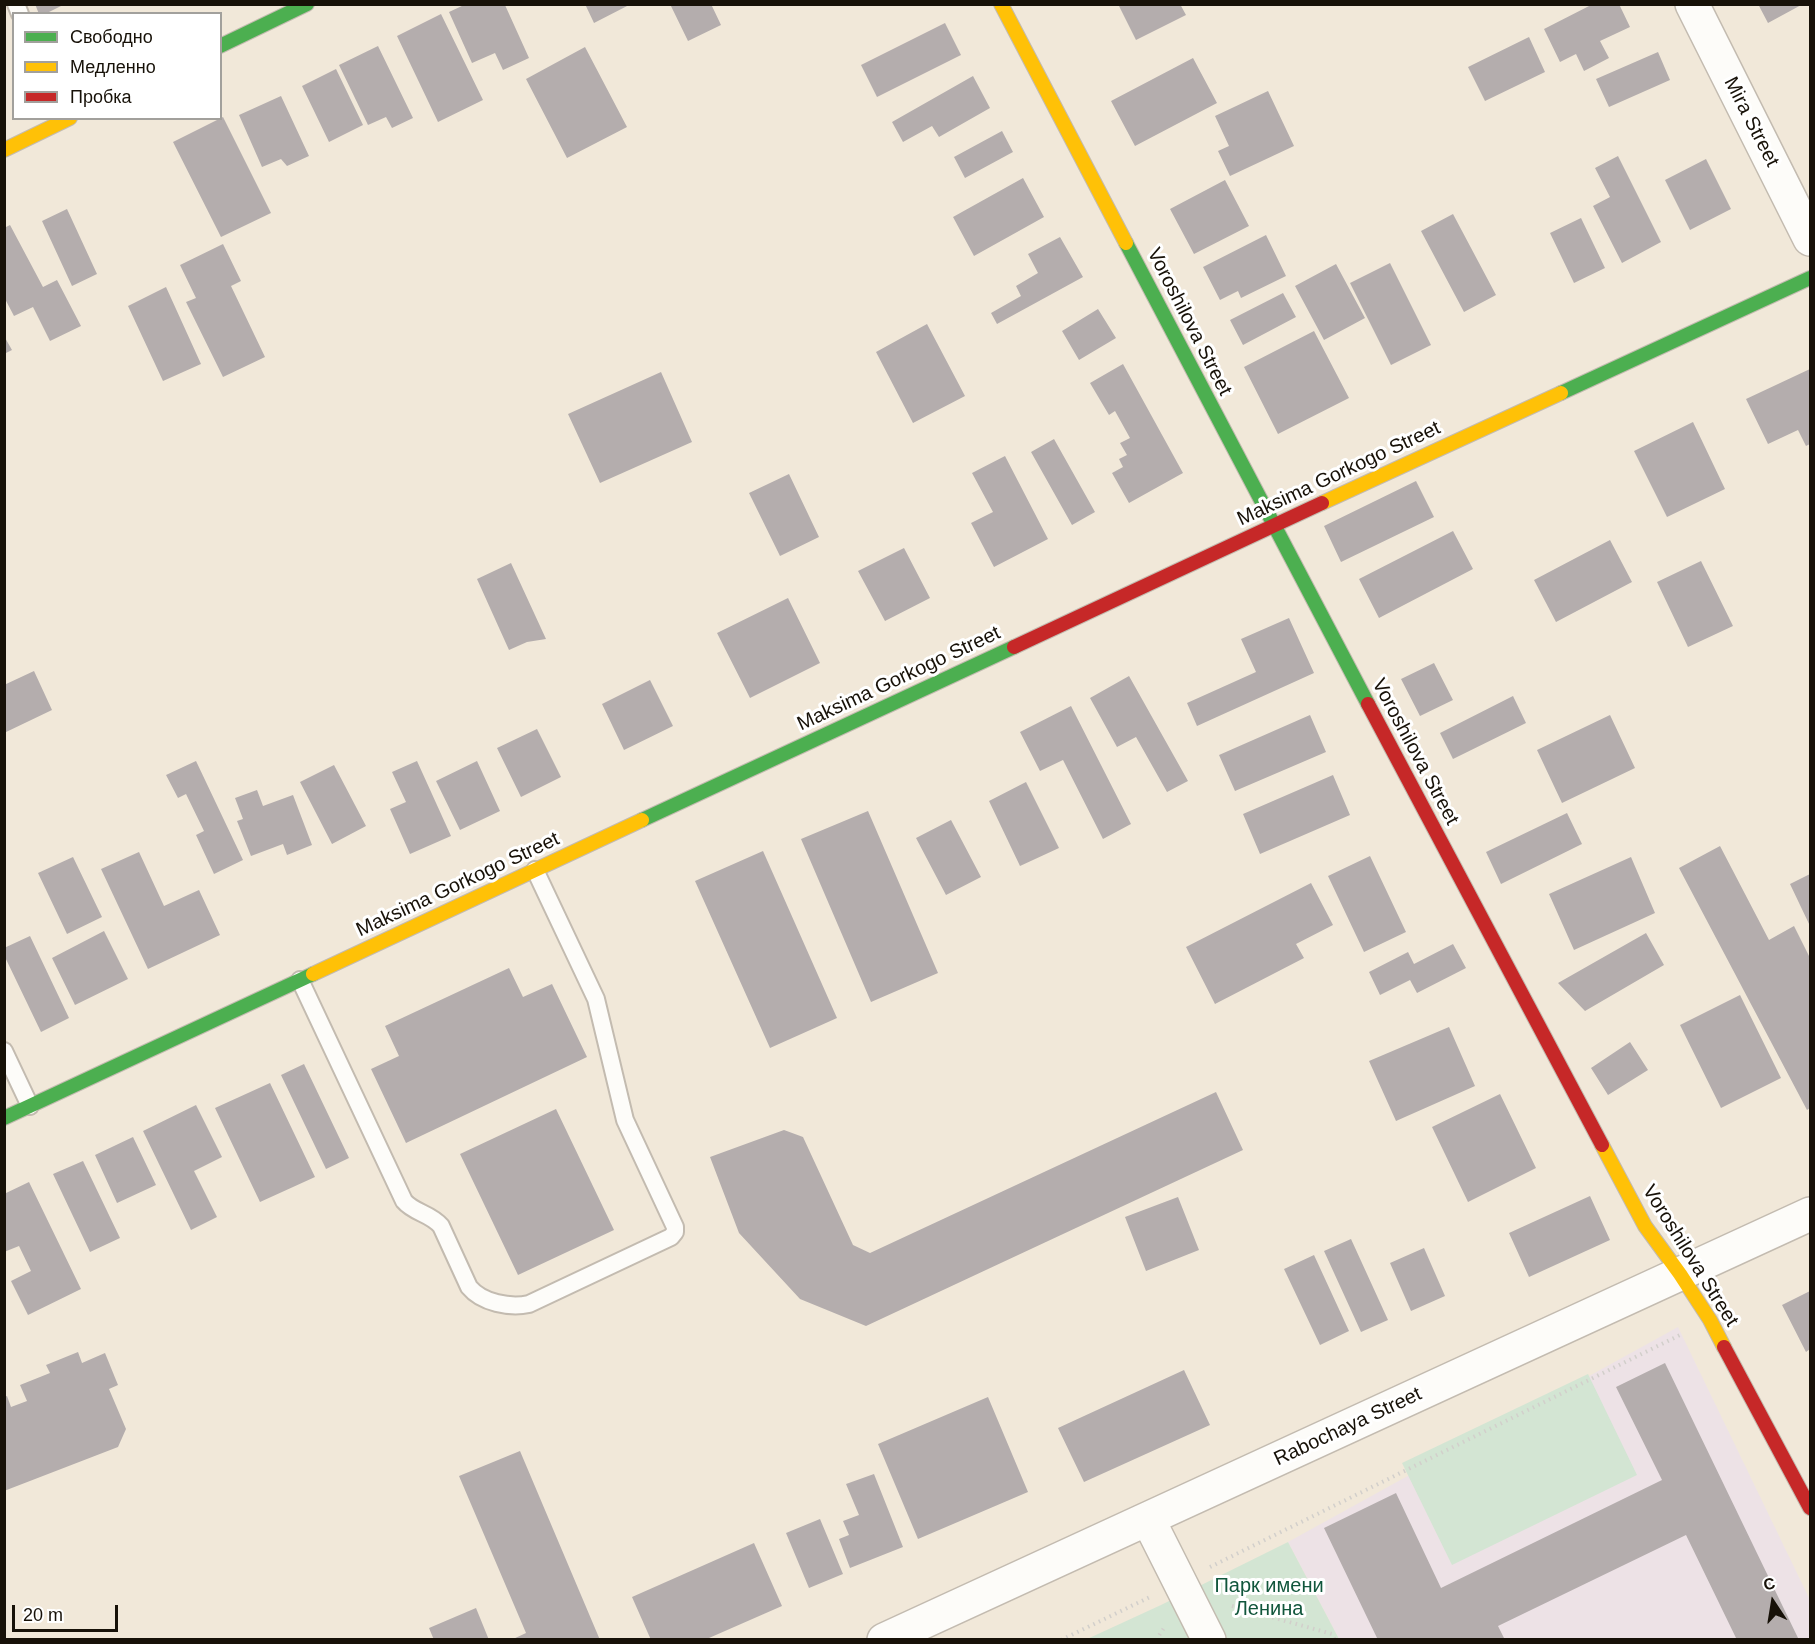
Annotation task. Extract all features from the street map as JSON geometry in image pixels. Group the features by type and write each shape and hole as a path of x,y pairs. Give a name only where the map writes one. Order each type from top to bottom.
{"main road":[{"path":"222,45 307,4"},
{"name":"Voroshilova Street","path":"1001,4 1273,526 1644,1226 1680,1274 1710,1320 1810,1508"},
{"path":"4,150 65,120"},
{"name":"Maksima Gorkogo Street","path":"4,1118 1810,278"}],"street":[{"name":"Mira Street","path":"1692,4 1810,239"},
{"name":"Rabochaya Street","path":"884,1640 1810,1214"},
{"path":"1148,1519 1209,1640"}],"lane":[{"path":"300,980 404,1201 441,1226 469,1287 474,1292 507,1305 517,1307 529,1304 671,1237 675,1232 675,1227 625,1120 596,999 535,870"},
{"path":"4,1051 30,1106"}],"path":[{"path":"1061,1640 1182,1588 1710,1320"},
{"path":"1182,1588 1332,1634 1335,1640"}],"shaded area":[{"path":"1678,1327 1810,1600 1810,1639 1339,1639 1288,1542"}],"green space":[{"path":"1588,1374 1637,1475 1452,1565 1402,1463"},
{"name":"Парк имени Ленина","path":"1288,1542 1339,1639 1085,1640 1161,1605"}],"building":[{"path":"35,4 65,4 49,12 38,12"},
{"path":"585,4 631,4 594,23"},
{"path":"670,4 711,4 721,25 688,41"},
{"path":"1118,4 1180,4 1186,15 1136,40"},
{"path":"1593,4 1619,4 1630,27 1600,41 1609,58 1584,71 1576,54 1560,62 1544,29"},
{"path":"1758,4 1803,4 1768,23"},
{"path":"464,5 505,5 529,58 503,70 495,53 472,63 449,12"},
{"path":"441,14 483,100 438,122 397,36"},
{"path":"945,23 961,55 877,97 861,65"},
{"path":"1529,37 1545,72 1485,101 1468,67"},
{"path":"378,46 413,118 392,128 386,117 368,125 339,65"},
{"path":"585,47 627,127 567,158 526,79"},
{"path":"1658,52 1670,80 1609,107 1596,79"},
{"path":"1193,58 1217,103 1135,146 1111,101"},
{"path":"336,69 363,125 329,142 302,86"},
{"path":"973,76 990,108 939,137 932,126 903,142 892,122"},
{"path":"1268,91 1294,146 1230,176 1218,151 1229,146 1215,116"},
{"path":"281,96 309,156 287,166 281,159 262,167 239,115"},
{"path":"222,118 271,213 221,237 173,142 217,120 222,120"},
{"path":"1002,131 1013,152 965,178 954,157"},
{"path":"1618,156 1661,242 1622,263 1593,206 1610,197 1595,168"},
{"path":"1706,159 1731,209 1690,230 1665,180"},
{"path":"1023,178 1044,217 974,256 953,217"},
{"path":"1225,180 1249,226 1194,254 1170,209"},
{"path":"67,209 97,274 72,286 42,221"},
{"path":"1453,214 1496,295 1464,312 1421,231"},
{"path":"1581,218 1605,268 1574,283 1550,233"},
{"path":"10,225 43,287 57,280 81,326 50,341 33,307 14,316 4,297 4,228"},
{"path":"1266,235 1286,276 1241,298 1238,291 1220,300 1203,267"},
{"path":"1060,237 1083,277 997,324 991,313 1021,296 1016,286 1038,273 1028,254"},
{"path":"223,244 241,281 231,286 265,357 223,377 186,302 196,298 180,265"},
{"path":"1390,263 1431,345 1391,365 1350,283"},
{"path":"1336,264 1365,318 1324,340 1295,286"},
{"path":"166,287 201,364 163,381 128,306"},
{"path":"1283,293 1296,317 1243,345 1230,320"},
{"path":"1098,309 1116,338 1079,360 1062,331"},
{"path":"927,324 965,396 913,423 876,352"},
{"path":"1314,331 1349,398 1278,434 1244,367"},
{"path":"4,336 12,350 4,354"},
{"path":"1123,364 1183,473 1129,503 1112,473 1123,467 1119,459 1127,455 1120,443 1130,438 1115,411 1109,415 1090,383"},
{"path":"1810,369 1810,444 1806,446 1798,430 1768,444 1746,399"},
{"path":"661,372 692,442 600,483 568,414"},
{"path":"1693,422 1725,489 1667,517 1634,451"},
{"path":"1054,439 1095,512 1072,525 1031,452"},
{"path":"1005,456 1048,539 994,567 971,523 993,512 972,473"},
{"path":"789,474 819,537 780,556 749,493"},
{"path":"1416,481 1434,517 1341,562 1324,526"},
{"path":"1453,531 1473,569 1379,618 1359,579"},
{"path":"1610,540 1632,582 1556,622 1534,580"},
{"path":"904,548 930,598 885,621 858,571"},
{"path":"1701,561 1733,626 1688,647 1657,582"},
{"path":"511,563 546,639 527,642 509,650 477,579"},
{"path":"788,598 820,663 750,698 717,633"},
{"path":"1289,618 1314,673 1197,726 1187,703 1256,672 1241,639"},
{"path":"1434,663 1453,700 1420,716 1401,679"},
{"path":"34,671 52,710 4,733 4,685"},
{"path":"1129,676 1188,781 1167,792 1136,737 1117,747 1090,698"},
{"path":"650,680 673,726 624,750 602,704"},
{"path":"1513,696 1526,723 1453,759 1440,733"},
{"path":"1071,706 1131,824 1103,839 1063,760 1040,771 1020,732"},
{"path":"1310,715 1326,752 1235,791 1219,755"},
{"path":"1610,715 1635,768 1562,803 1537,750"},
{"path":"537,729 561,777 521,797 497,748"},
{"path":"196,761 243,860 214,874 196,835 204,831 186,794 178,798 166,775"},
{"path":"417,761 451,836 410,854 390,809 406,802 392,772"},
{"path":"477,761 500,811 460,830 436,781"},
{"path":"334,765 366,826 332,844 300,782"},
{"path":"1333,775 1350,815 1260,854 1243,814"},
{"path":"1026,782 1059,848 1020,866 989,801"},
{"path":"257,790 263,806 293,795 312,845 287,855 283,844 251,856 237,821 243,819 235,798"},
{"path":"868,811 938,973 871,1002 801,839"},
{"path":"1567,813 1582,844 1501,884 1486,852"},
{"path":"951,820 981,877 946,895 916,838"},
{"path":"1720,846 1769,940 1794,926 1810,958 1810,1108 1807,1110 1679,868"},
{"path":"763,851 837,1018 770,1048 695,881"},
{"path":"139,852 164,906 199,890 220,935 148,969 101,869"},
{"path":"1370,856 1406,932 1364,952 1328,876"},
{"path":"73,857 102,917 67,934 38,873"},
{"path":"1631,857 1655,913 1574,950 1549,894"},
{"path":"1810,874 1810,926 1790,884"},
{"path":"1311,883 1333,925 1296,944 1304,958 1215,1004 1186,947"},
{"path":"104,931 128,979 75,1005 52,958"},
{"path":"1646,933 1664,965 1585,1011 1558,983"},
{"path":"30,936 69,1018 41,1032 4,955 4,948"},
{"path":"1453,944 1466,968 1417,993 1410,980 1380,995 1369,972 1408,952 1414,964"},
{"path":"509,968 523,997 552,984 587,1057 406,1143 371,1069 399,1056 385,1026"},
{"path":"1740,995 1781,1078 1721,1108 1680,1025"},
{"path":"1449,1027 1475,1086 1396,1121 1369,1061"},
{"path":"1630,1042 1648,1070 1608,1095 1591,1068"},
{"path":"304,1064 349,1158 326,1169 281,1075"},
{"path":"270,1083 315,1177 260,1202 215,1108"},
{"path":"1216,1092 1243,1150 866,1326 800,1299 739,1233 710,1157 784,1130 803,1137 853,1245 870,1253"},
{"path":"1500,1094 1536,1168 1468,1202 1432,1127"},
{"path":"196,1105 222,1157 194,1171 217,1217 191,1230 143,1131"},
{"path":"556,1109 614,1230 518,1275 460,1154"},
{"path":"133,1137 156,1185 117,1203 95,1155"},
{"path":"83,1161 120,1238 90,1252 53,1174"},
{"path":"29,1182 81,1289 28,1315 11,1281 31,1271 19,1246 4,1252 4,1194"},
{"path":"1590,1196 1610,1240 1529,1277 1509,1233"},
{"path":"1178,1197 1199,1250 1146,1271 1125,1217"},
{"path":"1351,1239 1388,1320 1361,1332 1324,1251"},
{"path":"1424,1248 1445,1296 1411,1311 1390,1263"},
{"path":"1314,1255 1349,1331 1320,1345 1284,1269"},
{"path":"1810,1291 1810,1349 1806,1352 1782,1305"},
{"path":"78,1352 82,1363 105,1353 118,1385 109,1389 126,1429 118,1447 4,1491 4,1397 7,1396 11,1407 27,1401 20,1385 50,1373 46,1365"},
{"path":"1665,1363 1799,1640 1737,1640 1686,1535 1498,1626 1505,1640 1378,1640 1324,1528 1396,1493 1441,1588 1662,1480 1616,1387"},
{"path":"1184,1370 1210,1425 1084,1482 1058,1428"},
{"path":"988,1397 1028,1492 918,1539 878,1444"},
{"path":"520,1451 600,1640 511,1640 526,1633 459,1476"},
{"path":"874,1474 903,1547 850,1568 839,1539 849,1535 843,1521 859,1515 846,1484"},
{"path":"820,1519 843,1574 809,1588 786,1533"},
{"path":"754,1543 782,1606 709,1638 709,1640 651,1640 632,1597"},
{"path":"476,1608 489,1640 434,1640 429,1628"}],"traffic: fast":[{"path":"222,45 307,4"},
{"path":"1126,243 1368,704"},
{"path":"1561,393 1810,278"},
{"path":"642,820 1014,647"},
{"path":"4,1118 313,974"}],"traffic: slow":[{"path":"1001,4 1126,243"},
{"path":"4,150 66,120"},
{"path":"1322,503 1561,393"},
{"path":"313,974 642,820"},
{"path":"1602,1145 1645,1226 1680,1274 1710,1320 1724,1347"}],"traffic: jam":[{"path":"1014,647 1322,503"},
{"path":"1368,704 1602,1145"},
{"path":"1724,1347 1810,1508"}]}
